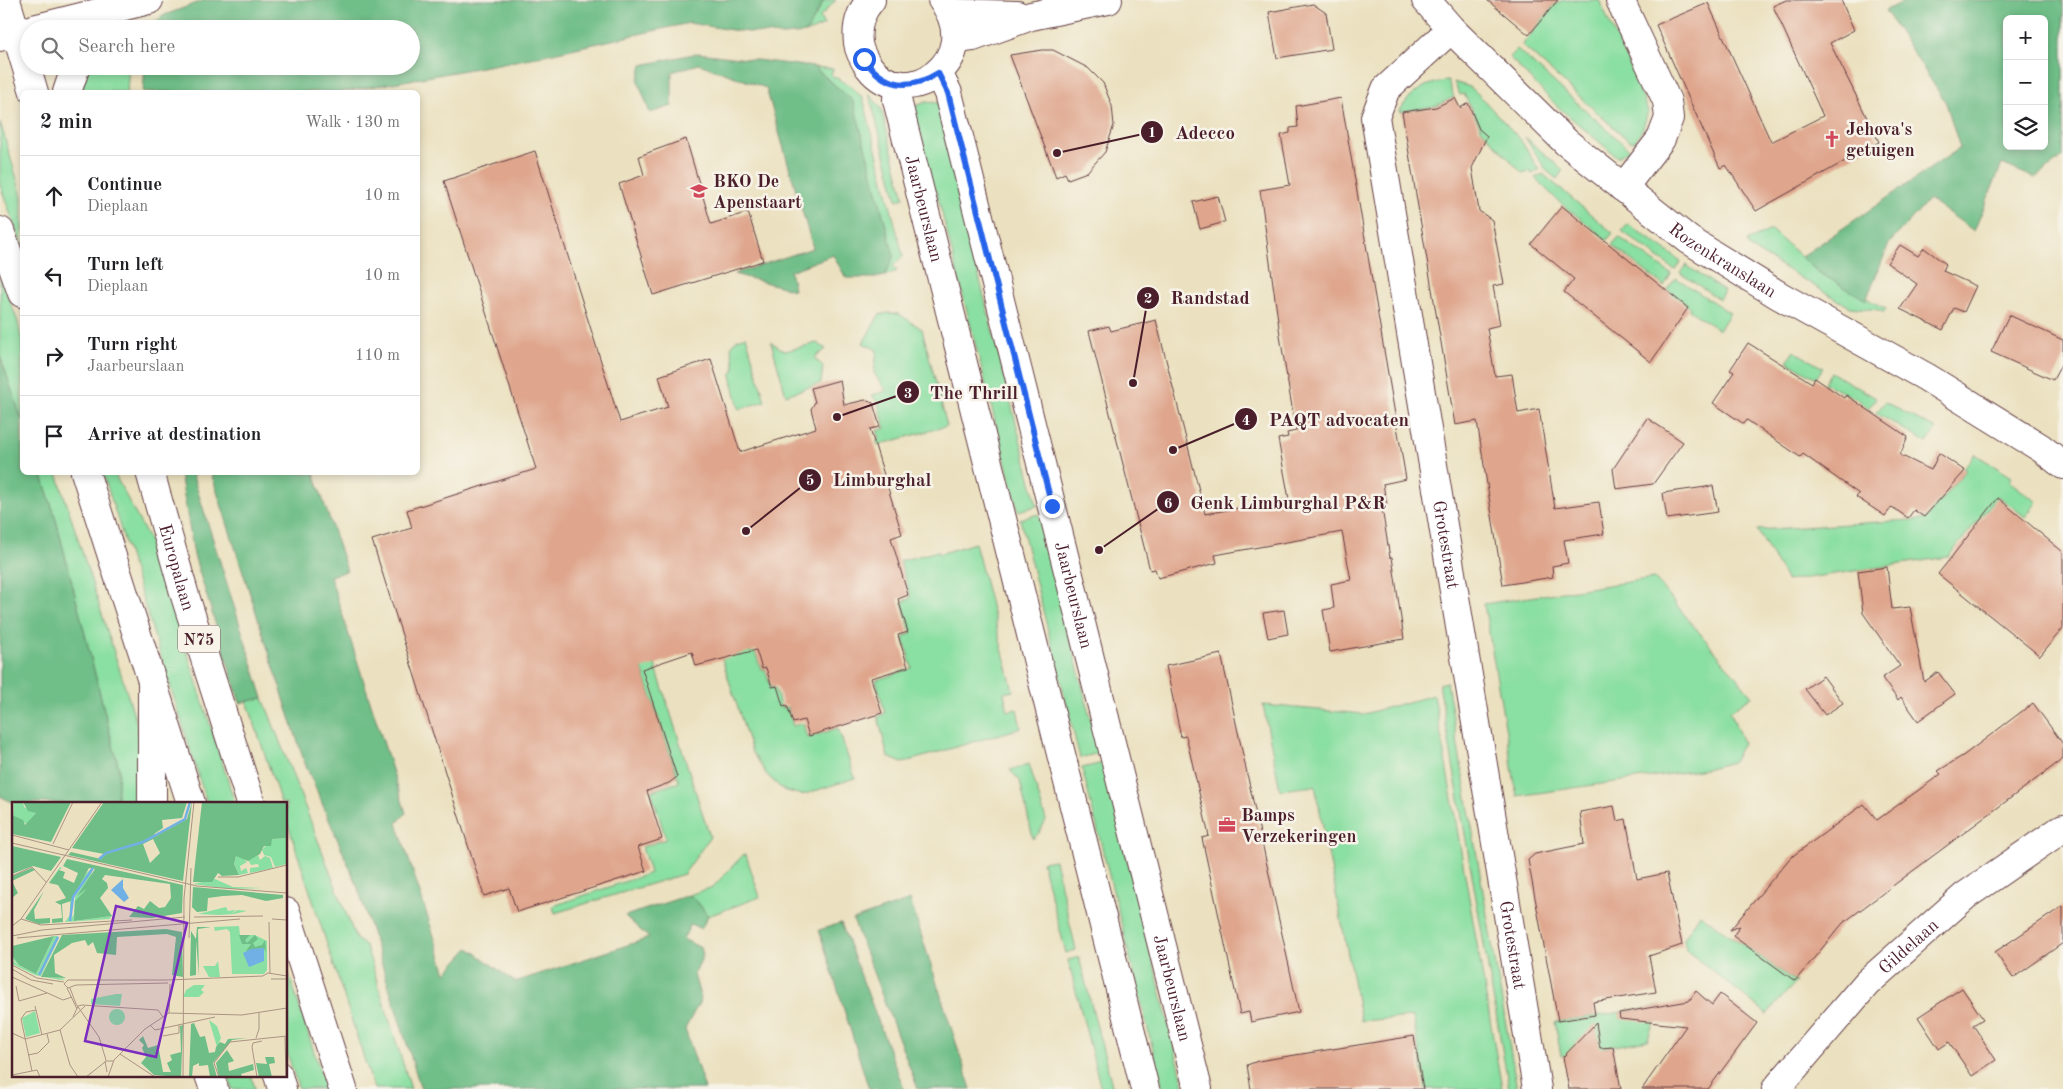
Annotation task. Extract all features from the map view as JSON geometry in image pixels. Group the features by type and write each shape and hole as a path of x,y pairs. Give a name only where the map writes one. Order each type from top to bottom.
{"main road":[{"path":"6,0 20,32"},
{"path":"100,20 149,0"},
{"path":"956,40 1032,16 1108,0"},
{"name":"Rozenkranslaan","path":"1426,0 1452,30 1566,142 1710,254 1926,377 2042,448 2063,465"},
{"path":"1620,0 1666,101 1669,118 1661,139 1623,188"},
{"path":"867,2 860,18 857,32 858,46 872,71 884,79 898,84 926,81 938,73 949,60 956,40 947,7 1032,16"},
{"name":"Grotestraat","path":"1452,30 1386,89 1375,117 1537,1089"},
{"name":"Jaarbeurslaan","path":"938,73 948,93 1198,1089"},
{"path":"30,75 34,90"},
{"path":"68,90 73,75"},
{"name":"Jaarbeurslaan","path":"898,84 897,100 1145,1089"},
{"path":"0,231 20,287"},
{"path":"86,475 192,802"},
{"name":"Europalaan","path":"151,475 185,596 251,802"},
{"path":"152,679 150,743 152,802"},
{"name":"Gildelaan","path":"1776,1089 1867,983 1964,896 2063,828"},
{"path":"288,918 343,1089"},
{"path":"210,1076 214,1089"},
{"path":"278,1076 282,1089"}],"green space":[{"path":"205,0 824,0 806,33 783,35 738,31 689,23 526,59 354,90 143,90 144,75 420,75 420,20 158,20 162,16"},
{"path":"824,0 836,0 820,17 824,25 806,33"},
{"path":"1563,0 1599,0 1648,111 1643,128 1635,141 1629,141 1522,45 1554,5"},
{"path":"1909,0 2063,0 2063,157 2035,178 2002,164 1974,231 1929,199 1889,244 1866,300 1818,272 1801,257 1960,148 1946,103 1885,10"},
{"path":"1517,49 1630,150 1617,157 1557,106 1509,57"},
{"path":"698,53 814,67 853,101 894,256 885,276 846,278 833,255 790,271 794,290 734,274 813,248 766,88 699,64 672,72 672,106 650,113 638,81 642,65"},
{"path":"814,67 833,69 831,75 849,85 863,98 903,256 893,266 897,271 885,276 893,256 853,101"},
{"path":"86,75 128,75 127,90 82,90"},
{"path":"1448,81 1454,97 1436,106 1399,112 1413,94 1425,86"},
{"path":"1454,82 1470,87 1476,92 1520,139 1539,170 1532,174 1530,171 1522,173 1482,130 1464,94 1460,95"},
{"path":"869,94 881,108 904,198 897,200"},
{"path":"926,102 940,103 964,183 956,186 1037,506 1018,511 936,190 929,192 910,116 913,107"},
{"path":"0,122 20,189 20,240 0,185"},
{"path":"1525,137 1563,170 1557,179 1547,171"},
{"path":"1543,174 1613,233 1607,240 1558,201 1535,178"},
{"path":"1628,224 1681,261 1675,270 1622,231"},
{"path":"1771,230 1818,272 1886,309 1884,313 1879,310 1850,307 1749,247 1747,241"},
{"path":"1619,237 1671,274 1664,286 1612,245"},
{"path":"1686,265 1724,291 1719,299 1680,273"},
{"path":"0,275 20,332 20,414 0,356"},
{"path":"1676,278 1730,313 1719,330 1689,310 1690,307 1667,289"},
{"path":"888,313 899,314 922,329 947,426 878,445 877,441 880,438 877,431 885,428 878,403 872,395 886,391 874,373 877,350 863,343 879,315"},
{"path":"746,336 765,401 739,409 731,375 735,369 731,347 737,339"},
{"path":"771,342 785,351 817,343 826,349 814,358 823,366 821,383 786,395"},
{"path":"1794,351 1823,368 1816,378 1787,361"},
{"path":"0,356 20,414 20,475 42,475 55,516 119,769 117,802 12,802 0,796"},
{"path":"1831,372 1876,398 1868,409 1859,400 1824,383"},
{"path":"1885,402 1936,429 1927,443 1876,413"},
{"path":"1975,454 2012,477 2009,481 2037,502 2025,517 1998,496 1948,557 1787,581 1757,530 1925,519 1966,470 1963,468"},
{"path":"42,475 58,475 136,721 141,750 136,802 117,802 119,769 55,516"},
{"path":"104,475 115,475 155,551 235,802 207,802"},
{"path":"180,475 193,475 263,698 240,703 194,555"},
{"path":"212,475 315,475 347,571 330,576 406,813 397,823 446,973 469,948 515,982 649,938 625,916 689,895 696,900 708,916 701,929 691,924 683,939 701,948 703,955 694,975 701,999 685,1029 705,1089 421,1089 357,885 304,761"},
{"path":"1039,514 1099,753 1080,758 1020,519"},
{"path":"975,543 1013,691 1004,693 1008,711 1017,709 1021,728 902,763 888,757 878,717 885,713 876,680 912,668 903,637 911,633 902,602 911,598 900,561 938,551 939,554"},
{"path":"1654,578 1752,696 1730,711 1743,743 1733,762 1706,769 1517,796 1484,604"},
{"path":"713,631 745,634 751,653 755,652 761,669 765,669 771,688 775,688 781,708 787,707 793,726 803,723 807,738 838,728 855,778 802,795 783,790 767,775 752,752"},
{"path":"651,652 710,837 684,874 555,913 553,906 650,873 642,847 666,839 651,791 679,782 638,656"},
{"path":"1447,682 1517,1089 1509,1089 1439,684"},
{"path":"1434,695 1502,1089 1426,1089 1413,1017 1361,1021 1315,786 1280,790 1263,705 1364,714"},
{"path":"263,698 356,939 366,946 411,1089 374,1089 288,824 288,802 281,802 247,701"},
{"path":"1103,763 1185,1089 1163,1089 1082,768"},
{"path":"1029,764 1046,820 1039,833 1033,839 1020,781 1010,770"},
{"path":"743,855 746,855 760,897 708,916 696,900 689,895 713,887"},
{"path":"1055,860 1076,950 1066,953 1042,862"},
{"path":"910,900 971,1089 918,1089 853,920"},
{"path":"1700,914 1796,982 1767,1014 1686,950 1684,939"},
{"path":"841,923 904,1089 869,1089 819,930"},
{"path":"1079,957 1113,1089 1101,1089 1068,960"},
{"path":"288,971 326,1089 299,1089 288,1056"},
{"path":"1661,1006 1647,1040 1561,1056 1555,1022"},
{"path":"228,1076 251,1076 255,1089 232,1089"}],"building":[{"path":"1487,0 1558,0 1529,35"},
{"path":"1786,0 1841,0 1854,30 1830,43 1879,142 1756,211 1726,165 1720,168 1656,25 1708,3 1771,142 1823,116 1773,6"},
{"path":"1313,4 1326,13 1332,49 1277,58 1269,12"},
{"path":"1053,50 1088,68 1103,83 1112,106 1114,125 1105,152 1087,172 1068,179 1065,173 1056,177 1010,55"},
{"path":"1341,98 1406,479 1383,484 1387,506 1382,508 1390,558 1392,557 1404,639 1330,652 1323,610 1334,608 1331,584 1351,580 1342,532 1215,555 1217,563 1158,578 1155,569 1150,570 1089,331 1109,326 1111,331 1156,320 1205,514 1289,499 1278,439 1288,437 1287,433 1296,431 1281,342 1260,190 1290,185 1281,135 1290,133 1290,128 1298,127 1296,106"},
{"path":"1455,98 1460,108 1468,103 1479,129 1487,136 1472,168 1479,211 1492,220 1504,284 1493,286 1500,325 1487,328 1495,376 1512,374 1518,413 1539,409 1555,508 1599,502 1604,534 1564,540 1568,563 1552,566 1553,577 1503,585 1477,421 1455,425 1402,112 1436,107"},
{"path":"686,139 711,224 748,212 763,261 653,295 619,184 644,175 639,156"},
{"path":"535,151 620,422 668,407 659,376 711,359 740,452 816,428 811,409 815,402 811,388 840,380 844,405 865,400 873,403 880,427 870,429 902,534 891,538 908,595 898,599 908,632 898,635 908,667 871,678 882,713 809,736 804,720 793,723 787,705 783,706 777,686 772,687 766,668 762,669 756,650 696,666 692,652 642,669 677,777 669,783 647,791 662,839 638,847 646,871 517,912 509,888 484,896 372,540 412,528 407,510 536,469 444,181"},
{"path":"1218,196 1225,222 1200,229 1193,202"},
{"path":"1562,206 1688,308 1651,362 1564,292 1574,279 1531,244"},
{"path":"1900,245 1918,256 1924,248 1946,264 1943,271 1976,286 1964,312 1954,308 1943,330 1900,309 1917,284 1887,263"},
{"path":"2009,315 2063,340 2063,361 2053,380 1991,352"},
{"path":"1748,343 1812,383 1815,378 1844,398 1846,395 1908,437 1900,455 1931,470 1939,453 1965,471 1924,517 1914,510 1908,518 1892,507 1885,516 1856,497 1859,494 1803,454 1800,457 1747,420 1744,424 1713,403 1734,372 1730,370"},
{"path":"1647,418 1683,442 1653,484 1616,489 1613,469"},
{"path":"1713,486 1718,512 1667,519 1663,493"},
{"path":"1998,498 2063,552 2063,628 2040,656 1938,574"},
{"path":"1887,567 1892,609 1910,607 1924,682 1938,672 1955,694 1918,721 1901,697 1898,700 1882,678 1900,666 1863,613 1858,571"},
{"path":"1284,610 1288,634 1268,638 1263,613"},
{"path":"1221,654 1299,1012 1251,1022 1249,1012 1240,1014 1202,838 1209,836 1186,736 1181,737 1166,666"},
{"path":"1823,676 1843,703 1825,715 1805,689"},
{"path":"2033,703 2063,744 2063,759 1843,923 1795,981 1733,936 1740,926 1730,930 1790,858 1864,804 1877,820 1941,774 1938,771 1964,755"},
{"path":"1614,806 1617,821 1626,819 1637,879 1667,873 1682,945 1649,956 1656,992 1593,1002 1595,1015 1558,1021 1528,860 1535,854 1584,844 1580,812"},
{"path":"2063,906 2063,943 2013,978 1995,952"},
{"path":"1962,988 1983,1019 1973,1025 1996,1060 1972,1076 1949,1042 1939,1049 1918,1017"},
{"path":"1696,991 1712,1005 1720,994 1757,1023 1708,1089 1642,1089 1686,1026 1620,1019 1619,1013 1689,1001"},
{"path":"1596,1023 1600,1048 1613,1047 1621,1089 1569,1089 1563,1057"},
{"path":"1414,1036 1423,1089 1251,1089 1247,1065 1258,1061"}],"place":[{"name":"Jehova's getuigen","path":"1832,139"},
{"name":"Adecco","path":"1057,153"},
{"name":"BKO De Apenstaart","path":"699,191"},
{"name":"Randstad","path":"1133,383"},
{"name":"The Thrill","path":"837,417"},
{"name":"PAQT advocaten","path":"1173,450"},
{"name":"Limburghal","path":"746,531"},
{"name":"Genk Limburghal P&R","path":"1099,550"},
{"name":"Bamps Verzekeringen","path":"1227,825"}],"route":[{"path":"864,59 872,71 884,79 898,84 926,81 938,73 948,93 1052,506"}]}
